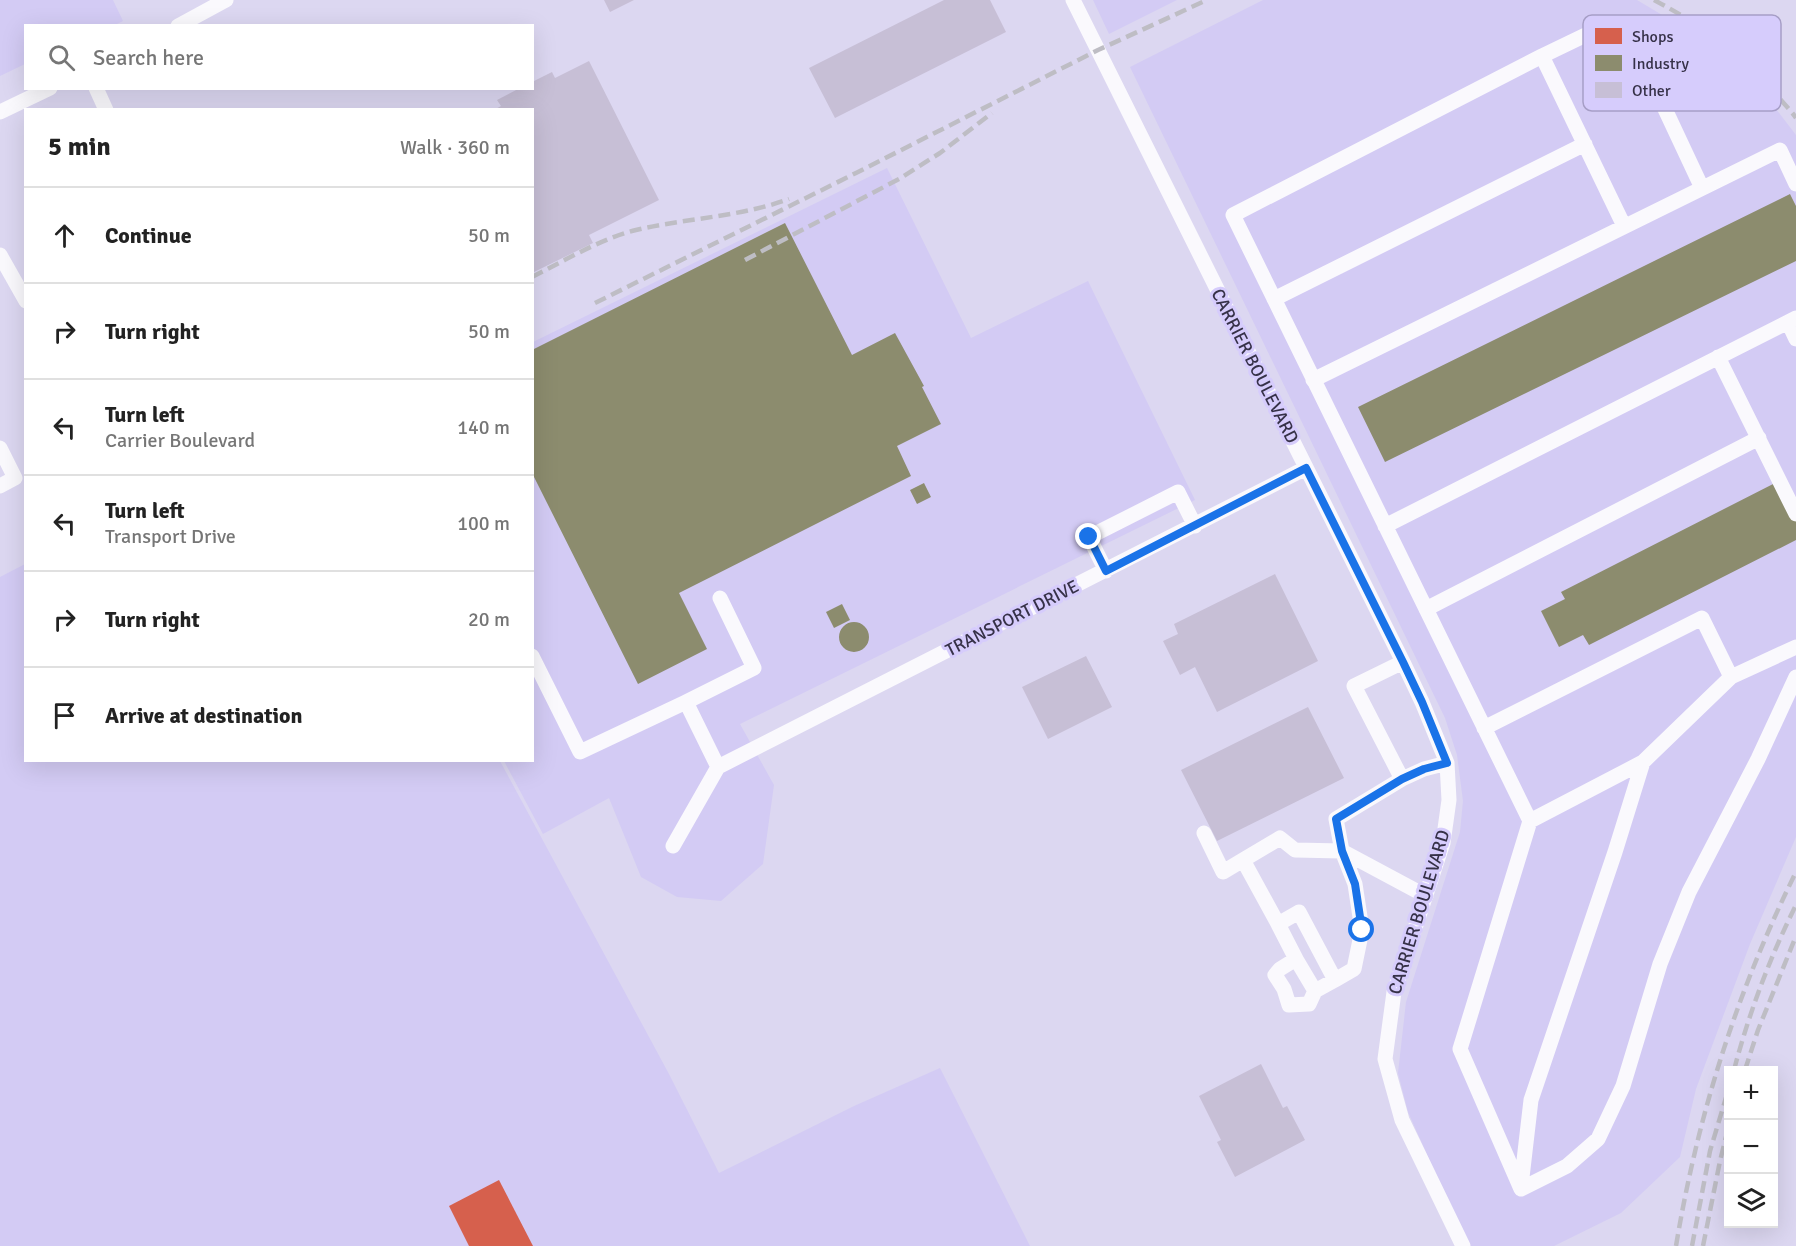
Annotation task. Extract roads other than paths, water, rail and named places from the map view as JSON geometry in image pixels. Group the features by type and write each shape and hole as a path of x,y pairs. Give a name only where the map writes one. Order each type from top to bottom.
{"street":[{"path":"182,24 226,0"},
{"name":"CARRIER BOULEVARD","path":"1073,0 1403,662 1447,763 1449,800 1443,843 1394,993 1384,1059 1402,1120 1463,1246"},
{"path":"1521,1190 1460,1049 1530,821 1233,215 1583,36"},
{"path":"1542,56 1624,226"},
{"path":"0,112 46,90"},
{"path":"97,90 105,108"},
{"path":"1666,111 1702,188"},
{"path":"1274,298 1585,144"},
{"path":"1313,380 1780,150 1796,184"},
{"path":"0,255 24,298"},
{"path":"1385,526 1792,320 1796,339"},
{"path":"1718,357 1796,514"},
{"path":"1426,609 1759,438"},
{"path":"0,448 15,478 0,486"},
{"name":"TRANSPORT DRIVE","path":"718,767 1306,468"},
{"path":"1106,571 1089,537 1178,492 1195,526"},
{"path":"534,660 580,752 754,668 720,598"},
{"path":"1484,728 1702,618 1731,677"},
{"path":"1530,821 1643,762 1731,677 1796,646"},
{"path":"1402,779 1354,686 1403,662"},
{"path":"1521,1190 1567,1166 1598,1139 1623,1086 1660,964 1689,892 1758,759 1796,677"},
{"path":"673,846 718,767 686,702"},
{"path":"1521,1190 1531,1100 1643,762"},
{"path":"1296,959 1275,975 1284,989 1289,1005 1309,1005 1315,991 1354,969 1362,930 1355,884 1342,851 1336,819 1402,779 1424,769 1447,763"},
{"path":"1204,833 1223,872 1280,838 1295,850 1342,851 1426,896"},
{"path":"1243,860 1315,991"},
{"path":"1278,924 1299,912 1335,980"}],"railway":[{"path":"595,303 1098,50 1207,0"},
{"path":"1654,0 1680,15"},
{"path":"1781,100 1796,118"},
{"path":"745,260 899,179 940,153 992,113"},
{"path":"534,276 583,250 636,230 733,214 789,199"},
{"path":"1676,1246 1696,1149 1722,1054 1755,962 1796,872"},
{"path":"1735,1066 1761,986 1796,905"},
{"path":"1746,1066 1758,1030 1796,936"},
{"path":"1692,1246 1710,1151 1724,1104"},
{"path":"1703,1246 1724,1145"}]}
